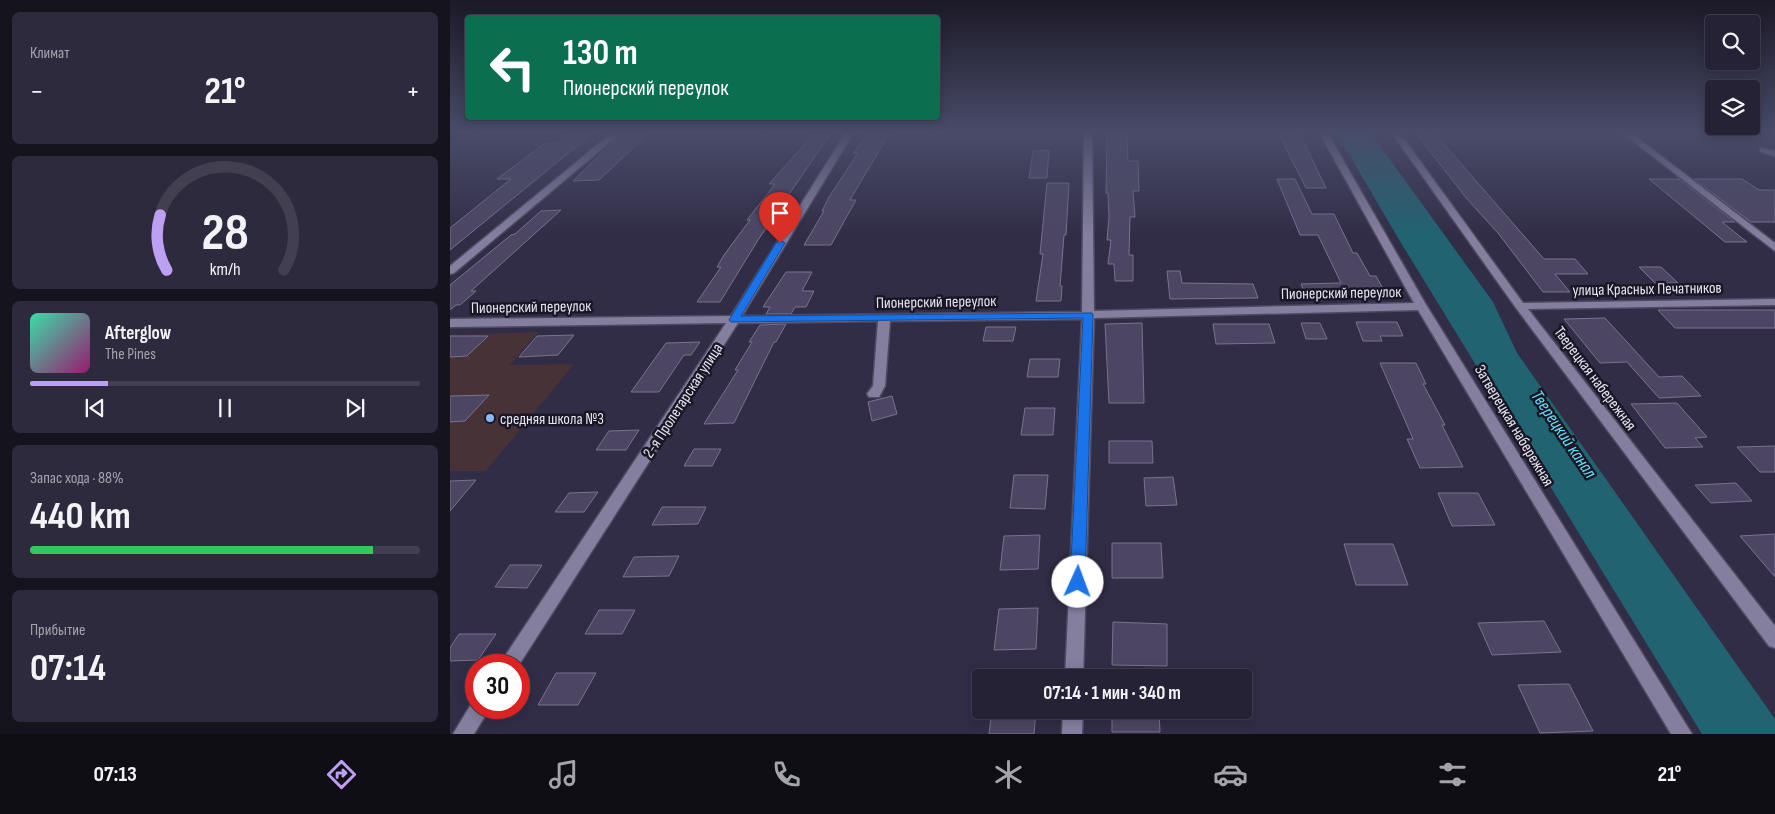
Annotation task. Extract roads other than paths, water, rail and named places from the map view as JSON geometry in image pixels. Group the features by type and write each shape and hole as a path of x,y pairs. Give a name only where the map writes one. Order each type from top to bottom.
{"street":[{"path":"450,271 577,166"},
{"name":"2-я Пролетарская улица","path":"515,654 734,320 829,166"},
{"path":"1074,669 1088,315 1088,166"},
{"name":"Затверецкая набережная","path":"1342,166 1422,306 1682,734"},
{"name":"Тверецкая набережная","path":"1420,166 1520,306 1775,640"},
{"path":"1669,166 1775,248"},
{"name":"улица Красных Печатников","path":"1520,306 1775,302"},
{"name":"Пионерский переулок","path":"450,323 1088,315 1422,306"},
{"path":"874,394 879,386 884,318"},
{"path":"463,734 473,719"},
{"path":"1072,734 1073,719"}],"water":[{"name":"Тверецкий канал","path":"1356,166 1395,166 1493,302 1517,353 1775,719 1775,734 1702,734"}],"place":[{"name":"средняя школа №3","path":"490,418"}]}
